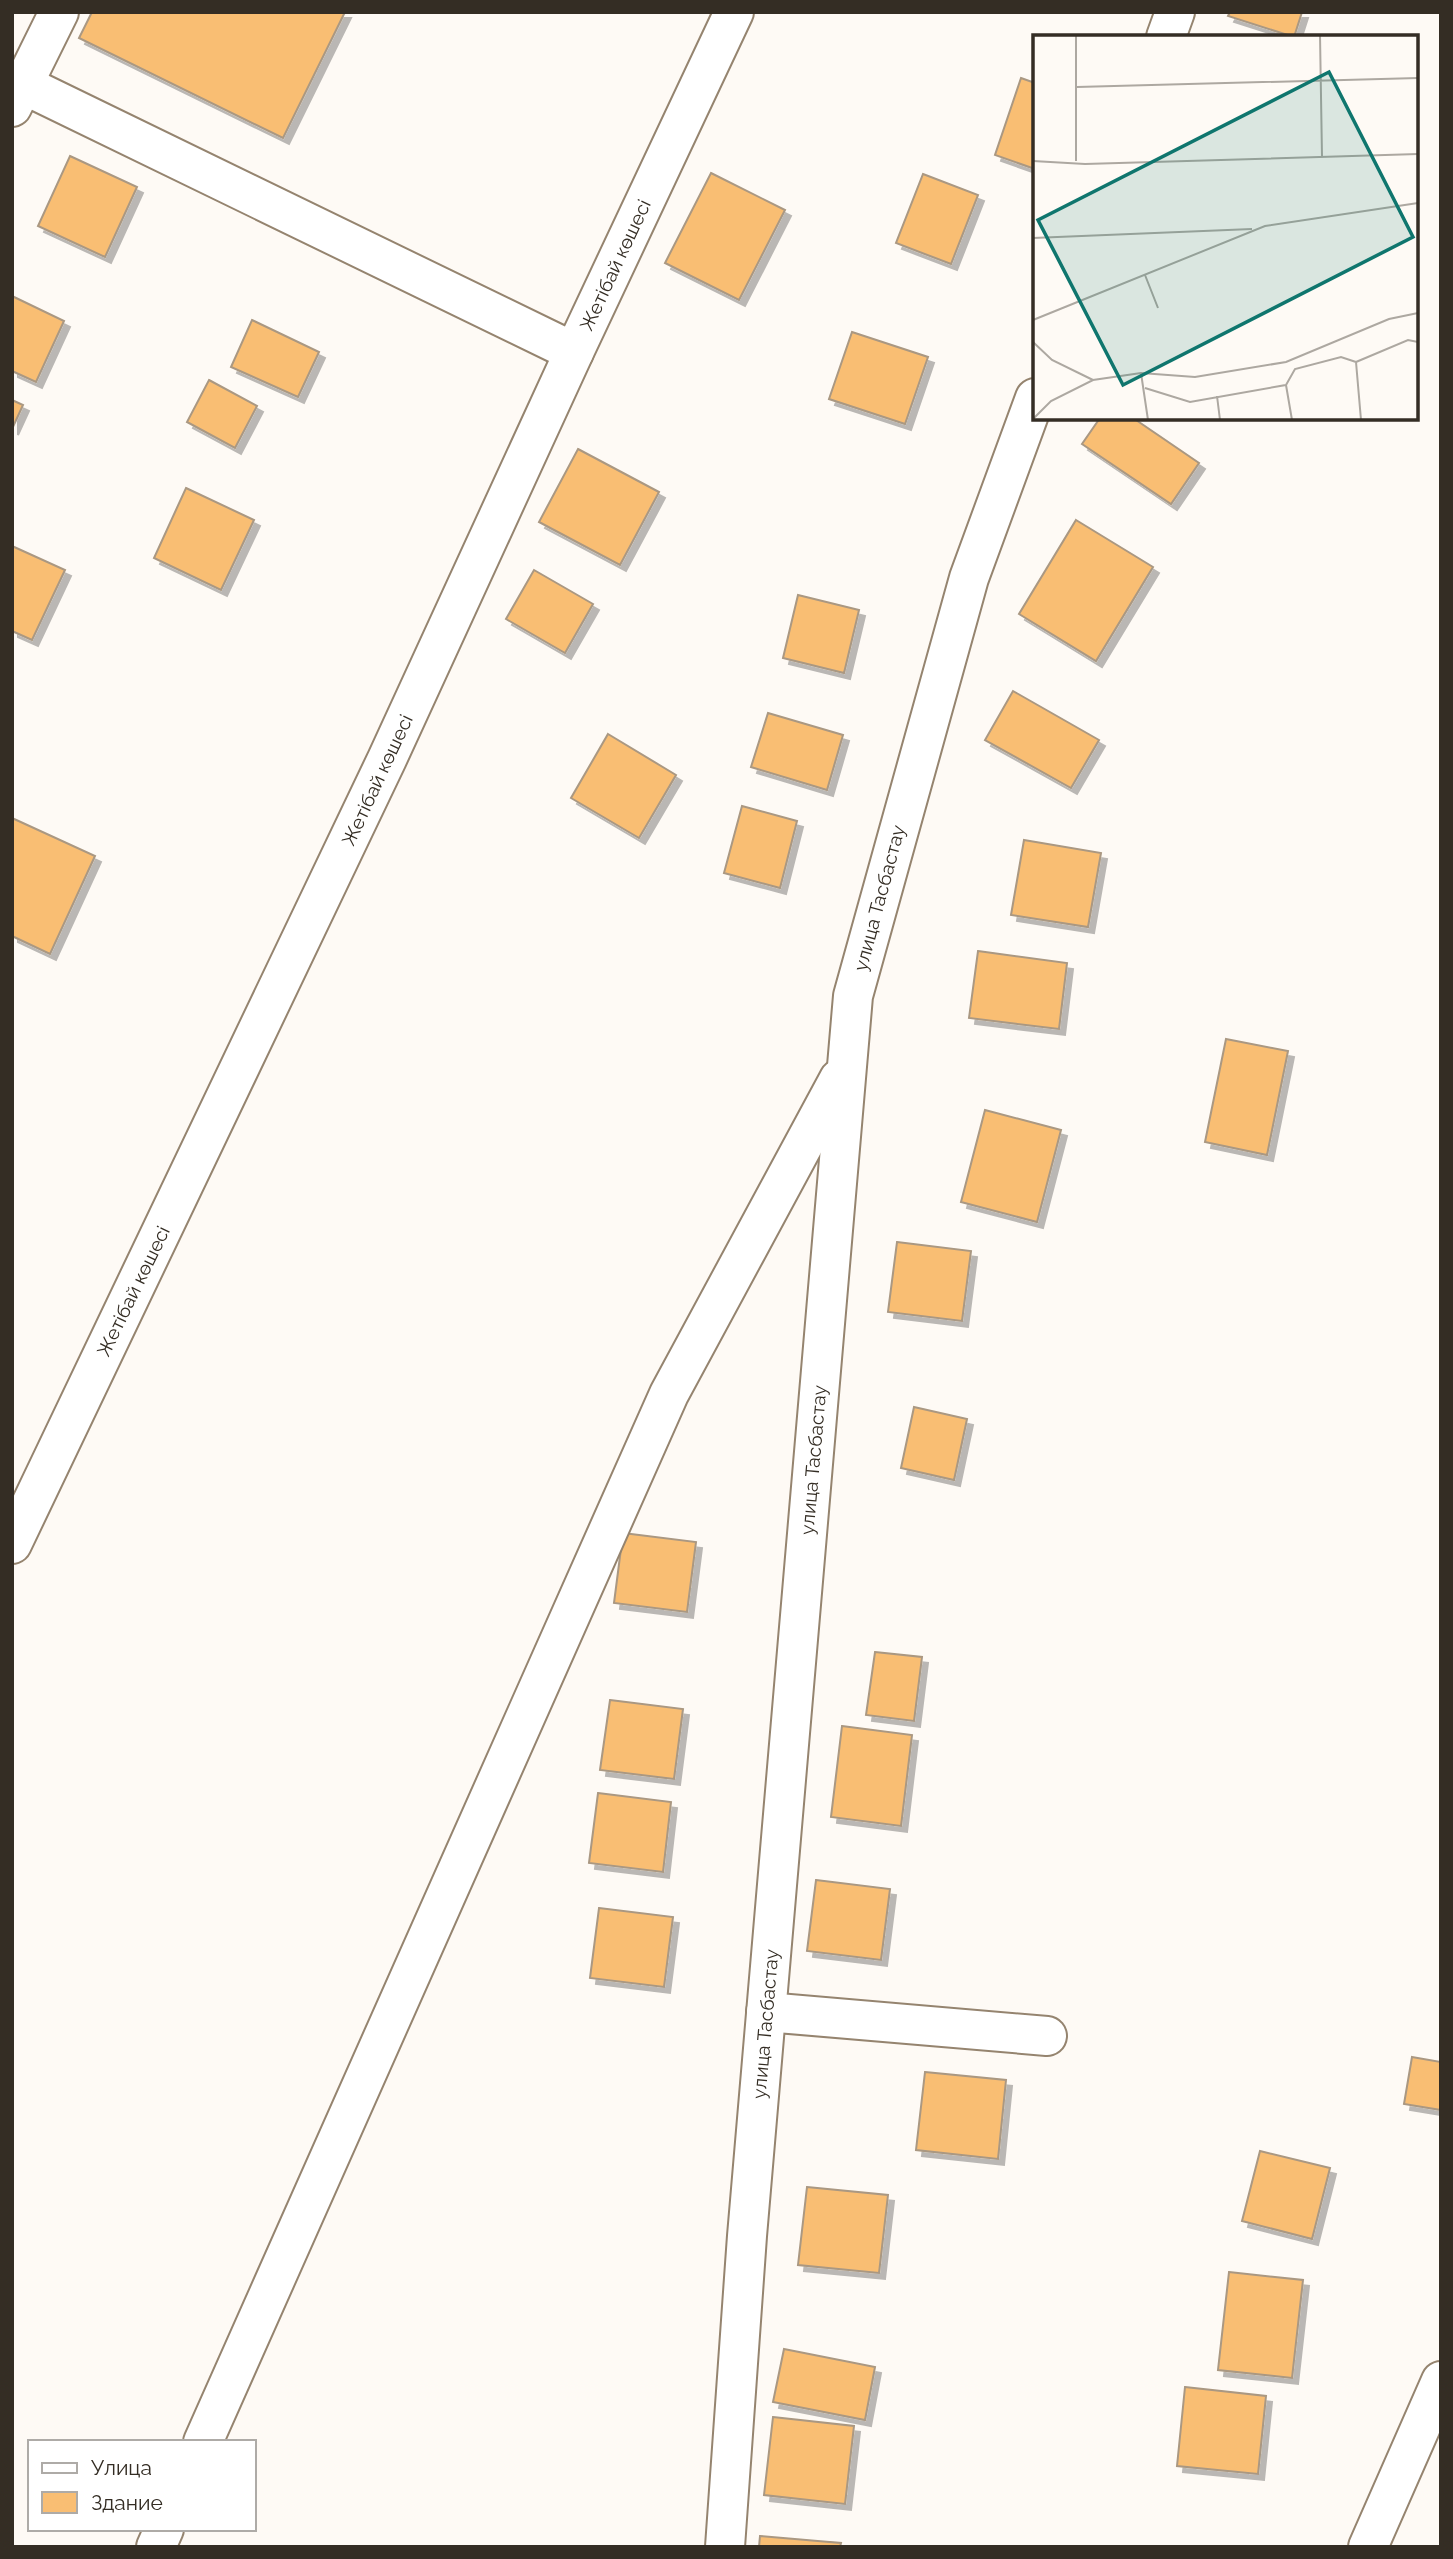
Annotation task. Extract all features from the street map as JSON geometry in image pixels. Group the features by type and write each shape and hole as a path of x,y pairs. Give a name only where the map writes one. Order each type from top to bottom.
{"street":[{"path":"58,12 16,90 573,352"},
{"name":"Жетібай көшесі","path":"12,1544 387,760 573,352 734,12"},
{"path":"1167,35 1175,12"},
{"name":"улица Тасбастау","path":"725,2547 747,2236 853,996 969,578 1033,403"},
{"path":"204,2440 669,1394 847,1064"},
{"path":"766,2012 1046,2036"},
{"path":"1368,2547 1439,2387"},
{"path":"156,2547 163,2531"}],"building":[{"path":"92,12 345,12 283,138 79,38"},
{"path":"1230,12 1302,12 1295,35 1228,16"},
{"path":"1021,78 1033,82 1033,168 995,155"},
{"path":"70,156 137,187 105,257 38,226"},
{"path":"711,173 785,210 739,300 665,263"},
{"path":"923,174 978,195 951,264 896,243"},
{"path":"12,296 64,321 36,382 12,371"},
{"path":"252,320 319,352 298,397 231,367"},
{"path":"852,332 928,357 905,424 829,399"},
{"path":"209,380 257,406 235,448 187,422"},
{"path":"12,400 23,405 12,429"},
{"path":"1099,420 1136,420 1199,463 1171,504 1082,444"},
{"path":"578,449 659,492 620,565 539,522"},
{"path":"186,488 254,520 221,590 154,558"},
{"path":"1076,520 1153,567 1096,661 1019,614"},
{"path":"12,546 65,570 32,640 12,631"},
{"path":"534,570 593,604 565,653 506,619"},
{"path":"798,595 859,610 844,673 783,658"},
{"path":"1013,691 1099,740 1071,788 985,740"},
{"path":"768,713 843,735 827,790 751,767"},
{"path":"608,734 676,775 639,838 571,798"},
{"path":"742,806 797,821 780,888 724,873"},
{"path":"12,818 95,856 50,954 12,936"},
{"path":"1024,840 1101,853 1088,927 1011,915"},
{"path":"978,951 1067,963 1059,1029 969,1018"},
{"path":"1226,1039 1288,1051 1267,1155 1205,1142"},
{"path":"985,1110 1061,1130 1037,1222 961,1202"},
{"path":"897,1242 971,1251 962,1321 888,1312"},
{"path":"914,1407 967,1419 954,1480 901,1468"},
{"path":"623,1533 696,1542 687,1612 614,1603"},
{"path":"875,1652 922,1657 914,1721 866,1715"},
{"path":"610,1700 683,1709 674,1779 600,1770"},
{"path":"842,1726 912,1735 901,1826 831,1817"},
{"path":"598,1793 671,1802 663,1872 589,1863"},
{"path":"816,1880 890,1889 881,1960 807,1951"},
{"path":"599,1908 673,1917 664,1987 590,1978"},
{"path":"1412,2057 1441,2062 1441,2110 1404,2104"},
{"path":"925,2072 1006,2080 998,2159 916,2150"},
{"path":"1260,2151 1330,2168 1312,2239 1242,2221"},
{"path":"807,2187 888,2195 879,2273 798,2265"},
{"path":"1229,2272 1303,2280 1292,2378 1218,2370"},
{"path":"784,2349 875,2367 865,2420 773,2402"},
{"path":"1185,2387 1266,2396 1258,2474 1177,2466"},
{"path":"773,2417 854,2426 845,2504 764,2495"},
{"path":"760,2536 841,2543 840,2547 759,2547"}]}
